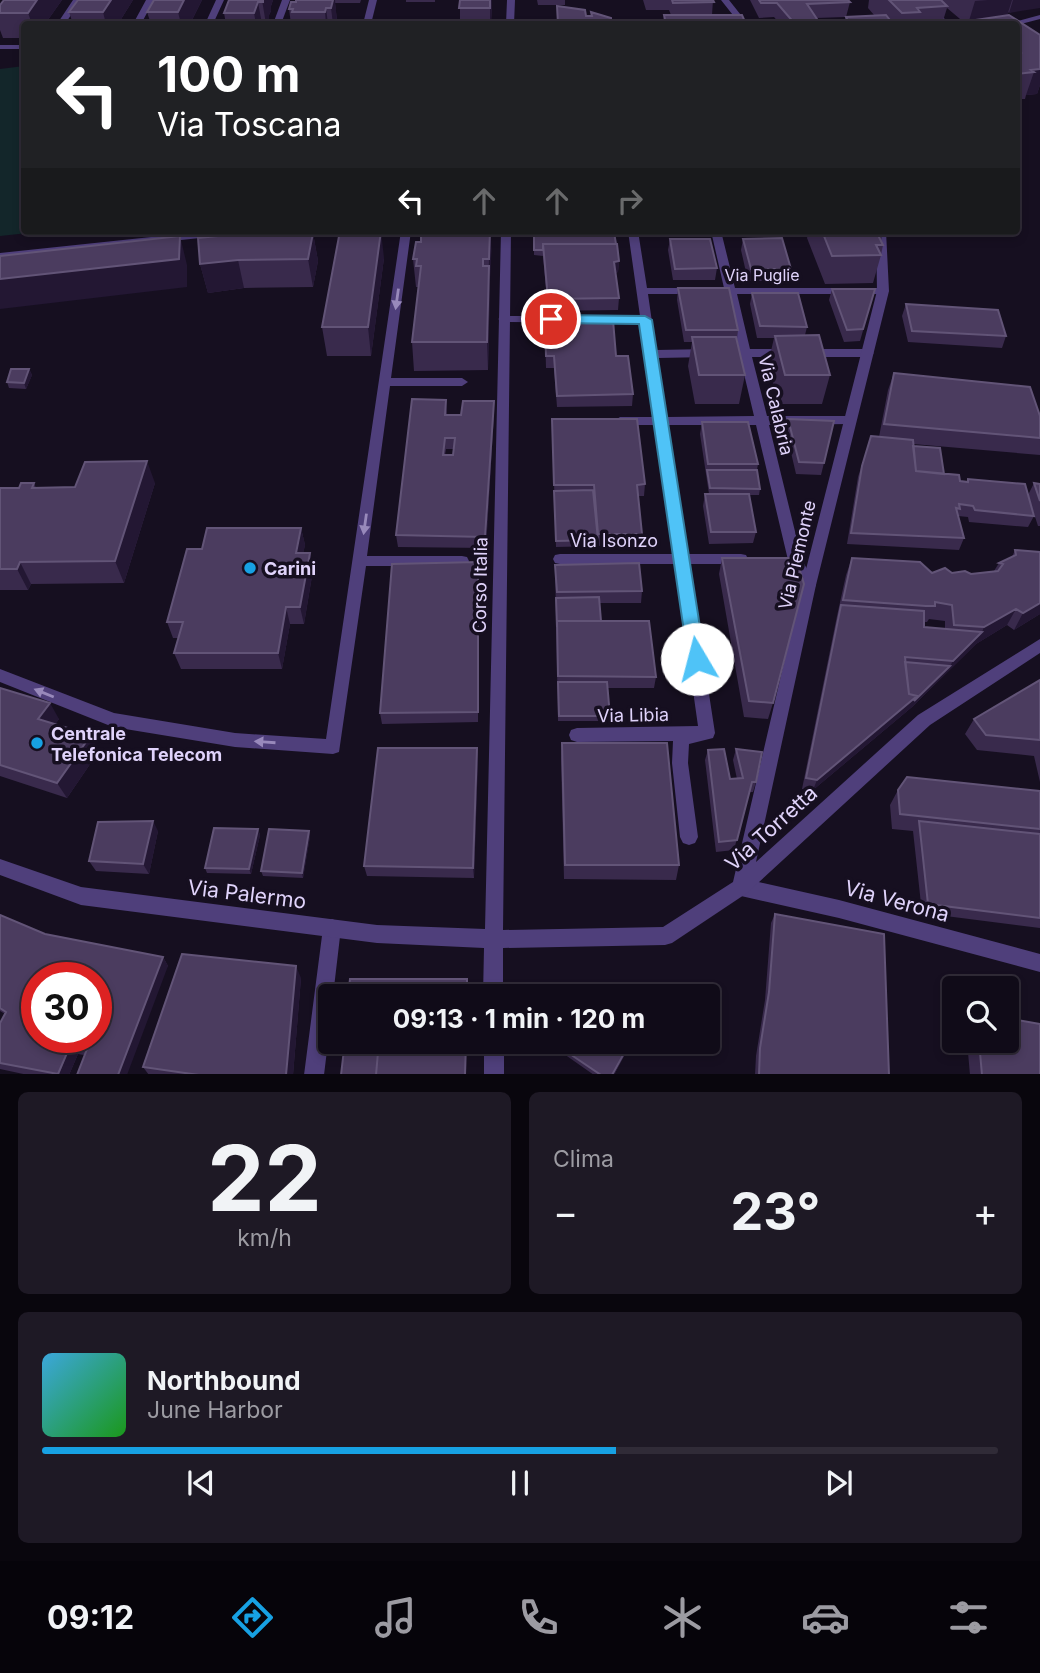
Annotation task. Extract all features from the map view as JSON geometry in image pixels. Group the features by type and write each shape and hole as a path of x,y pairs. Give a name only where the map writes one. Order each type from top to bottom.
{"street":[{"path":"63,21 77,0"},
{"path":"138,21 150,0"},
{"path":"210,21 220,0"},
{"path":"278,21 286,0"},
{"path":"368,21 373,0"},
{"path":"510,21 511,0"},
{"path":"725,0 742,21"},
{"path":"920,0 943,21"},
{"path":"1020,22 1040,17"},
{"path":"0,47 21,47"},
{"path":"0,256 200,235"},
{"path":"0,675 113,720 234,740 333,747 405,235"},
{"name":"Corso Italia","path":"493,984 506,235"},
{"path":"634,235 649,354 683,559 706,733 690,734 681,740 680,763 689,838"},
{"name":"Via Calabria","path":"717,235 731,291 739,353 761,420 788,560 809,585"},
{"name":"Via Piemonte","path":"741,887 809,585 883,291 881,235"},
{"name":"Via Puglie","path":"641,291 883,291"},
{"path":"504,319 645,320"},
{"path":"649,354 719,353"},
{"path":"739,353 868,353"},
{"path":"385,382 462,382"},
{"path":"608,421 849,420"},
{"name":"Via Isonzo","path":"560,559 753,559"},
{"path":"359,562 462,561"},
{"name":"Via Torretta","path":"493,939 665,936 741,887 924,720 1040,645"},
{"name":"Via Libia","path":"577,735 690,734"},
{"name":"Via Palermo","path":"0,867 81,896 377,934 493,939"},
{"name":"Via Verona","path":"741,887 839,909 1040,963"},
{"path":"314,1074 332,928"},
{"path":"494,1054 494,1074"}],"green space":[{"path":"21,66 21,234 0,236 0,69"}],"building":[{"path":"4,0 37,0 28,13 0,13 0,5"},
{"path":"78,0 111,0 103,12 69,12"},
{"path":"154,0 184,0 178,12 147,12"},
{"path":"229,0 263,2 258,2 254,13 224,13"},
{"path":"333,0 331,8 326,8 325,12 292,12 293,9 289,9 291,2"},
{"path":"460,0 490,0 490,8 459,8"},
{"path":"672,0 713,0 714,2 673,3"},
{"path":"759,0 850,2 807,4 818,21 792,21 777,3 761,3"},
{"path":"889,0 941,0 947,6 917,8 920,12 902,13"},
{"path":"557,6 585,10 586,16 592,16 591,12 611,18 611,21 558,21"},
{"path":"664,15 742,15 745,21 665,21"},
{"path":"886,15 891,21 848,21 846,17"},
{"path":"1009,15 1018,21 977,21"},
{"path":"1020,22 1040,35 1040,69 1020,74"},
{"path":"228,235 313,235 308,259 238,260 200,264 198,238"},
{"path":"339,235 380,235 368,327 322,327"},
{"path":"421,235 490,235 489,259 483,259 483,266 489,266 487,342 412,342 421,266 416,266 417,259 413,259 416,242 421,242"},
{"path":"534,235 614,235 616,244 543,244 543,250 534,250"},
{"path":"824,235 878,235 883,245 876,245 881,255 832,256"},
{"path":"180,236 179,259 0,279 0,256"},
{"path":"782,238 791,269 751,269 743,239"},
{"path":"670,239 710,239 717,268 675,269"},
{"path":"543,244 617,244 619,261 614,262 619,298 548,299"},
{"path":"678,288 729,288 738,330 686,330"},
{"path":"832,289 875,289 863,329 847,330"},
{"path":"752,293 798,293 807,327 760,326"},
{"path":"906,304 998,310 1006,336 912,331"},
{"path":"545,320 613,320 616,356 628,356 633,394 557,396 554,356 546,356"},
{"path":"819,335 830,375 785,375 775,336"},
{"path":"692,337 736,337 745,375 699,375"},
{"path":"11,369 29,369 24,383 7,382"},
{"path":"894,373 1030,387 1040,416 1040,438 884,424"},
{"path":"412,399 446,400 445,415 461,415 463,401 494,401 485,537 396,535","holes":["445,438 455,438 453,455 443,455"]},
{"path":"552,419 637,419 645,484 637,485 642,534 598,534 594,485 554,485"},
{"path":"788,419 834,421 824,463 799,462"},
{"path":"702,422 748,422 758,464 708,464"},
{"path":"871,436 913,440 916,471 959,475 960,481 968,482 968,479 1025,484 1034,516 975,510 973,506 959,504 960,509 956,508 964,538 851,533 862,466"},
{"path":"913,446 940,448 944,474 916,471"},
{"path":"147,461 115,561 20,562 17,569 0,569 0,488 19,488 21,483 34,483 32,488 75,487 85,462"},
{"path":"707,470 757,470 760,489 710,488"},
{"path":"1034,483 1040,484 1040,501"},
{"path":"593,490 598,540 556,541 554,491"},
{"path":"705,494 749,494 756,532 711,532"},
{"path":"207,528 301,528 296,553 310,553 300,607 286,607 278,653 174,653 183,622 167,622 187,549 202,549"},
{"path":"1015,550 1040,552 1040,603 1023,613 1016,609 984,627 954,625 952,605 935,602 935,606 926,606 843,600 852,558 920,562 932,573 945,568 952,573 965,571 971,574 998,571 1003,564 999,563 1016,555"},
{"path":"722,558 796,558 804,584 773,703 749,701"},
{"path":"478,562 478,712 380,713 392,564"},
{"path":"639,563 642,591 557,592 555,565"},
{"path":"599,597 601,621 557,621 557,627 556,598"},
{"path":"841,605 924,611 924,627 982,632 953,661 905,657 909,694 917,696 817,780 806,778"},
{"path":"557,621 649,621 656,677 558,676"},
{"path":"905,662 950,666 914,701 917,696 909,694"},
{"path":"1040,680 1040,740 986,735 974,719"},
{"path":"558,682 607,682 610,716 559,716"},
{"name":"Centrale Telefonica Telecom","path":"0,688 50,703 38,719 91,735 57,783 0,765"},
{"path":"562,743 667,743 679,865 565,865"},
{"path":"378,748 477,748 473,868 364,866"},
{"path":"724,749 730,779 743,778 736,749 762,752 756,782 752,782 737,840 719,842 708,750"},
{"path":"907,777 1040,791 1040,829 900,814 898,790"},
{"path":"153,821 143,864 89,861 98,822"},
{"path":"919,821 1040,834 1040,918 928,904"},
{"path":"214,828 258,829 249,869 205,868"},
{"path":"269,829 309,831 302,873 261,871"},
{"path":"775,914 884,934 889,1074 759,1074 760,1048 769,992"},
{"path":"0,915 45,934 163,957 118,1074 77,1074 85,1053 112,1053 112,962 21,962 21,1053 67,1053 58,1074 0,1063 0,1023 6,1012 0,1008"},
{"path":"182,954 296,966 286,1074 192,1074 143,1067"},
{"path":"350,979 467,979 467,984 349,984"},
{"path":"1019,1020 1040,1024 1040,1074 982,1074 980,1053 1019,1053"},
{"path":"343,1054 378,1054 376,1074 341,1074"},
{"path":"378,1054 466,1054 465,1074 376,1074"},
{"path":"570,1054 624,1054 613,1074 600,1074"}],"place":[{"name":"Carini","path":"250,568"},
{"name":"Centrale Telefonica Telecom","path":"37,743"}],"route":[{"path":"551,319 645,320 675,500 697,659"}]}
